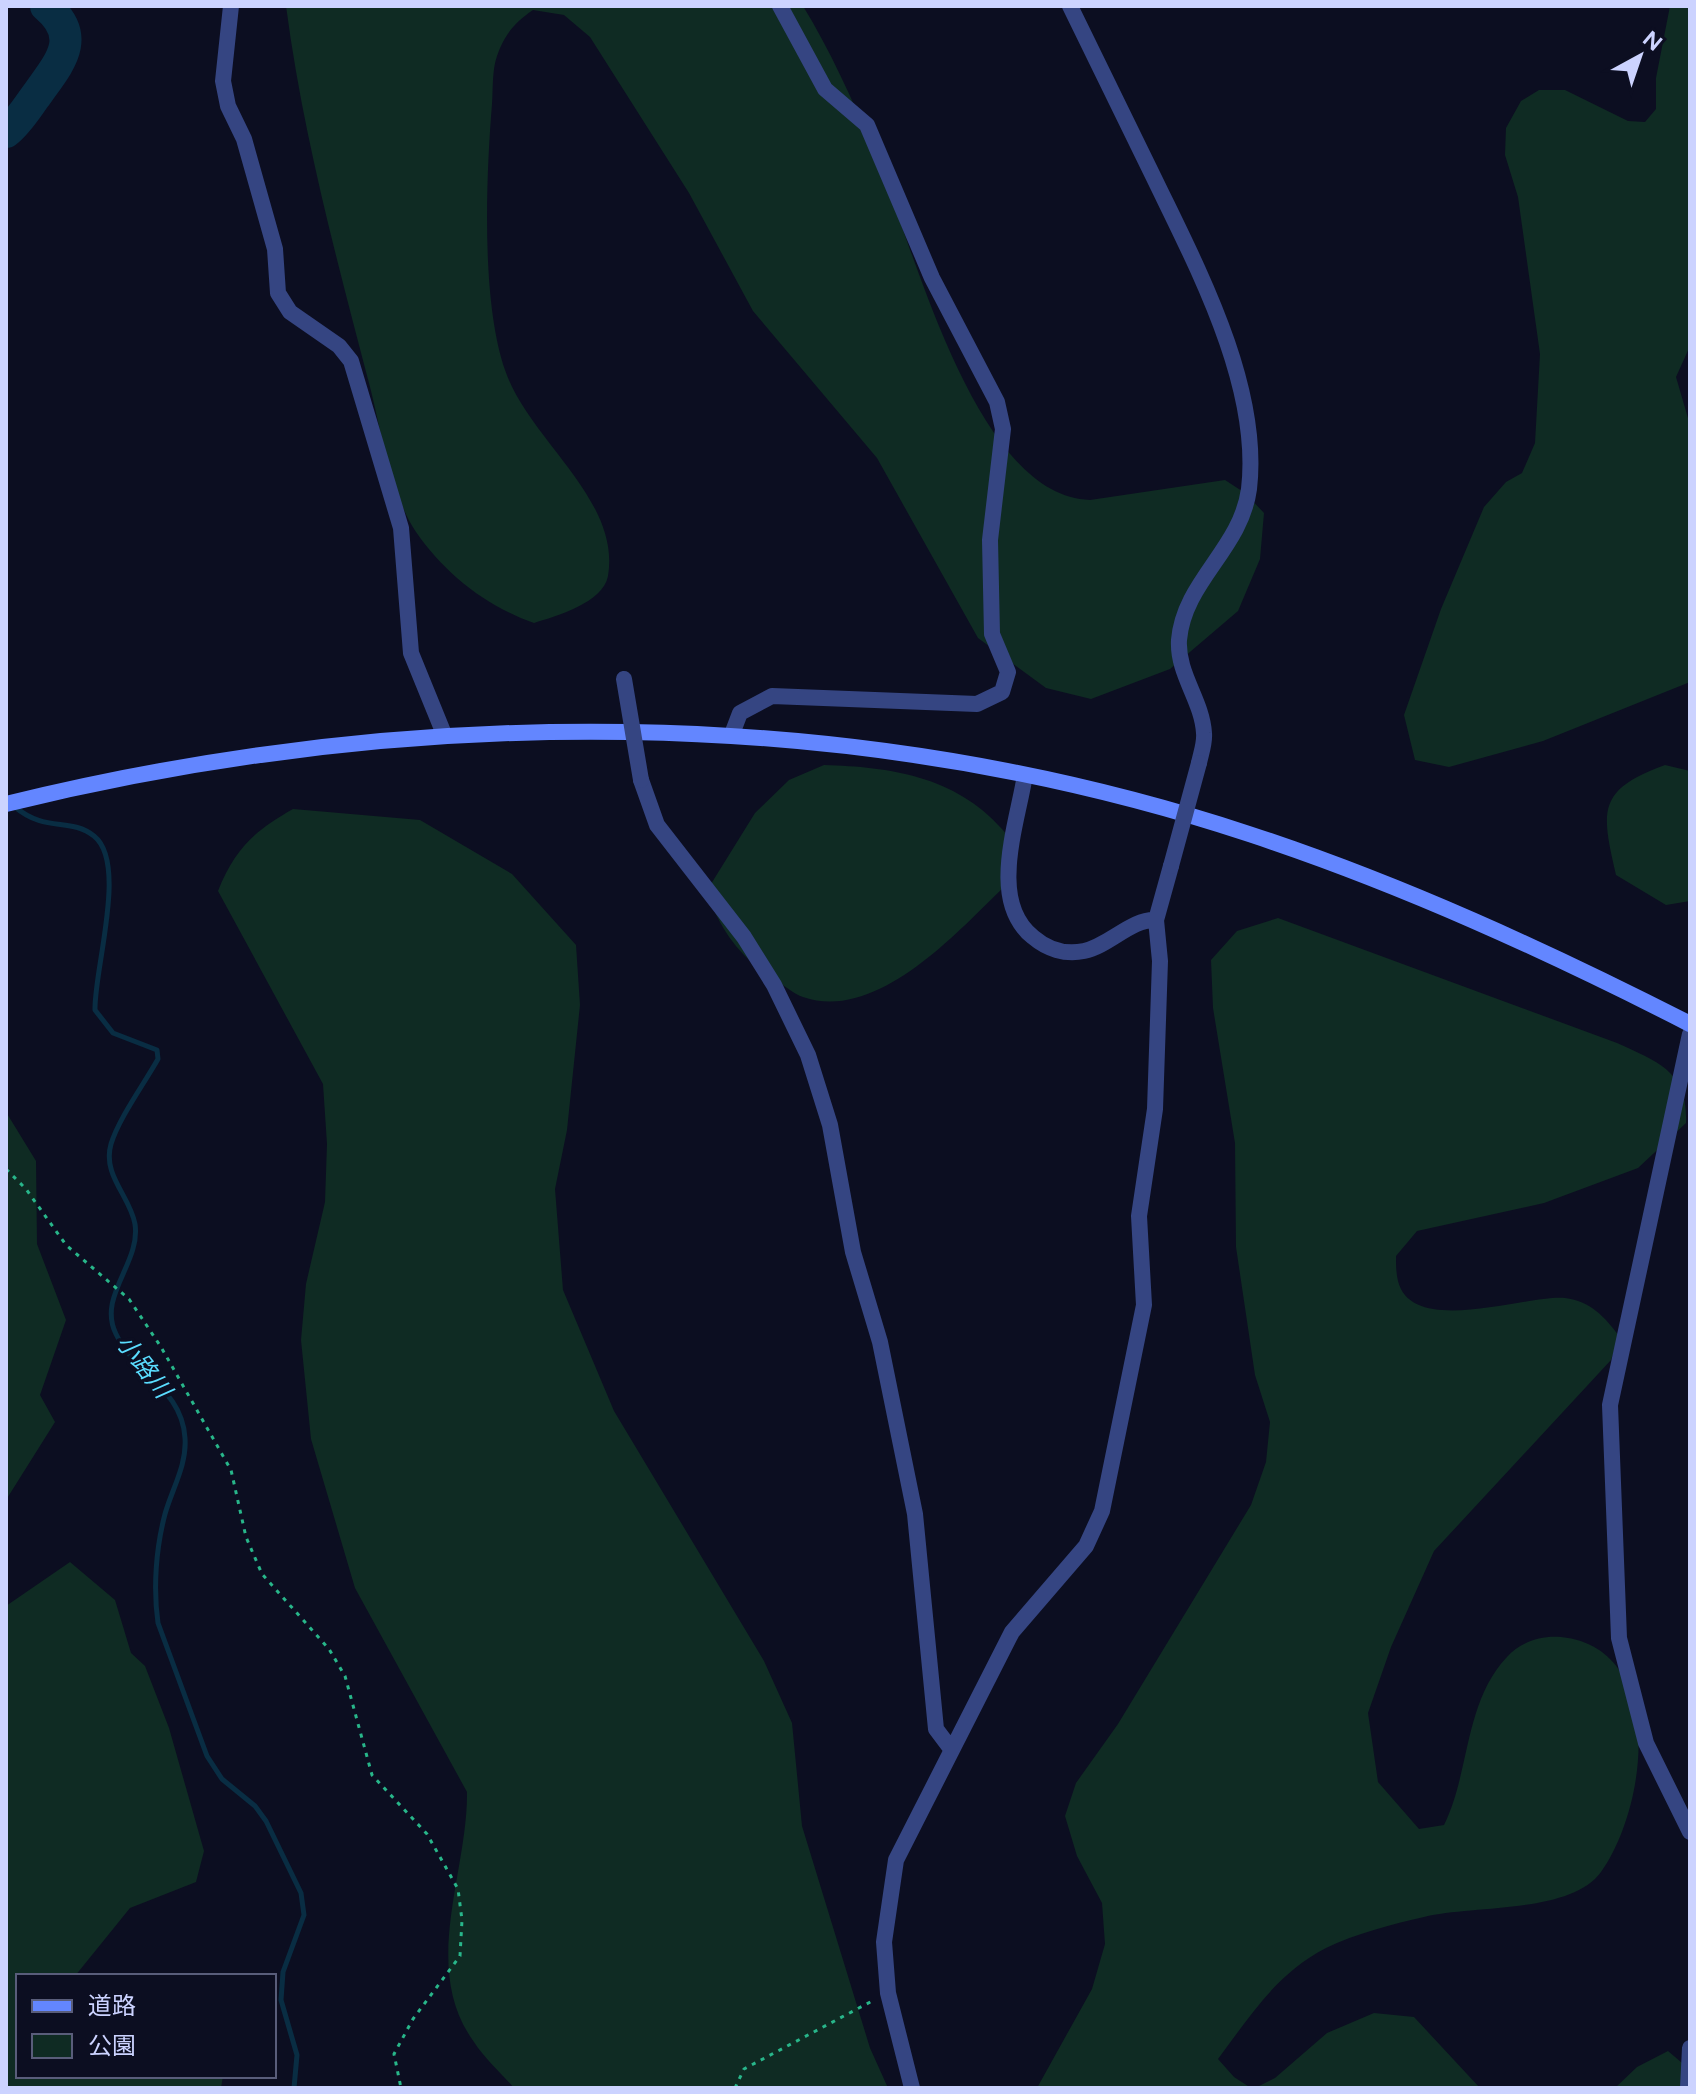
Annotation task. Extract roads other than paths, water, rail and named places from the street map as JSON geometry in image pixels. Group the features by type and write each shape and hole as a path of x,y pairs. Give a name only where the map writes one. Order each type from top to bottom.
{"street":[{"path":"231,6 223,81 228,106 244,139 275,249 278,293 290,312 339,346 351,361 401,528 411,653 444,734"},
{"path":"732,734 740,713 772,696 977,704 1002,692 1008,672 992,634 990,540 1003,429 997,402 932,278 867,125 825,89 780,6"},
{"path":"912,2088 888,1993 884,1942 896,1860 1012,1632 1086,1546 1102,1511 1144,1305 1139,1216 1155,1109 1160,961 1156,920 1204,736 1201,714 1182,666 1179,641 1184,614 1196,588 1224,554 1242,516 1248,491 1249,436 1227,339 1203,277 1070,6"},
{"path":"624,679 641,780 657,825 744,937 774,985 808,1055 830,1125 853,1252 880,1342 915,1514 936,1729 951,1749"},
{"path":"6,804 111,779 319,747 444,734 643,730 732,734 1025,775 1245,832 1452,910 1690,1024"},
{"path":"1025,775 1007,889 1011,912 1022,929 1059,952 1082,952 1105,945 1146,919 1156,920"},
{"path":"1690,1034 1610,1405 1619,1638 1646,1743 1690,1832"},
{"path":"1688,2088 1690,2048"}],"waterway":[{"path":"6,132 46,82 64,50 66,39 63,28 46,6"},
{"name":"小路川","path":"15,807 37,820 85,830 104,850 109,892 95,1010 113,1033 157,1050 158,1059 126,1112 109,1155 113,1176 135,1224 132,1252 115,1293 112,1320 124,1348 176,1407 185,1438 181,1467 159,1540 156,1568 158,1623 207,1756 222,1779 255,1806 266,1821 301,1893 304,1915 283,1972 281,2000 297,2055 294,2088"}]}
